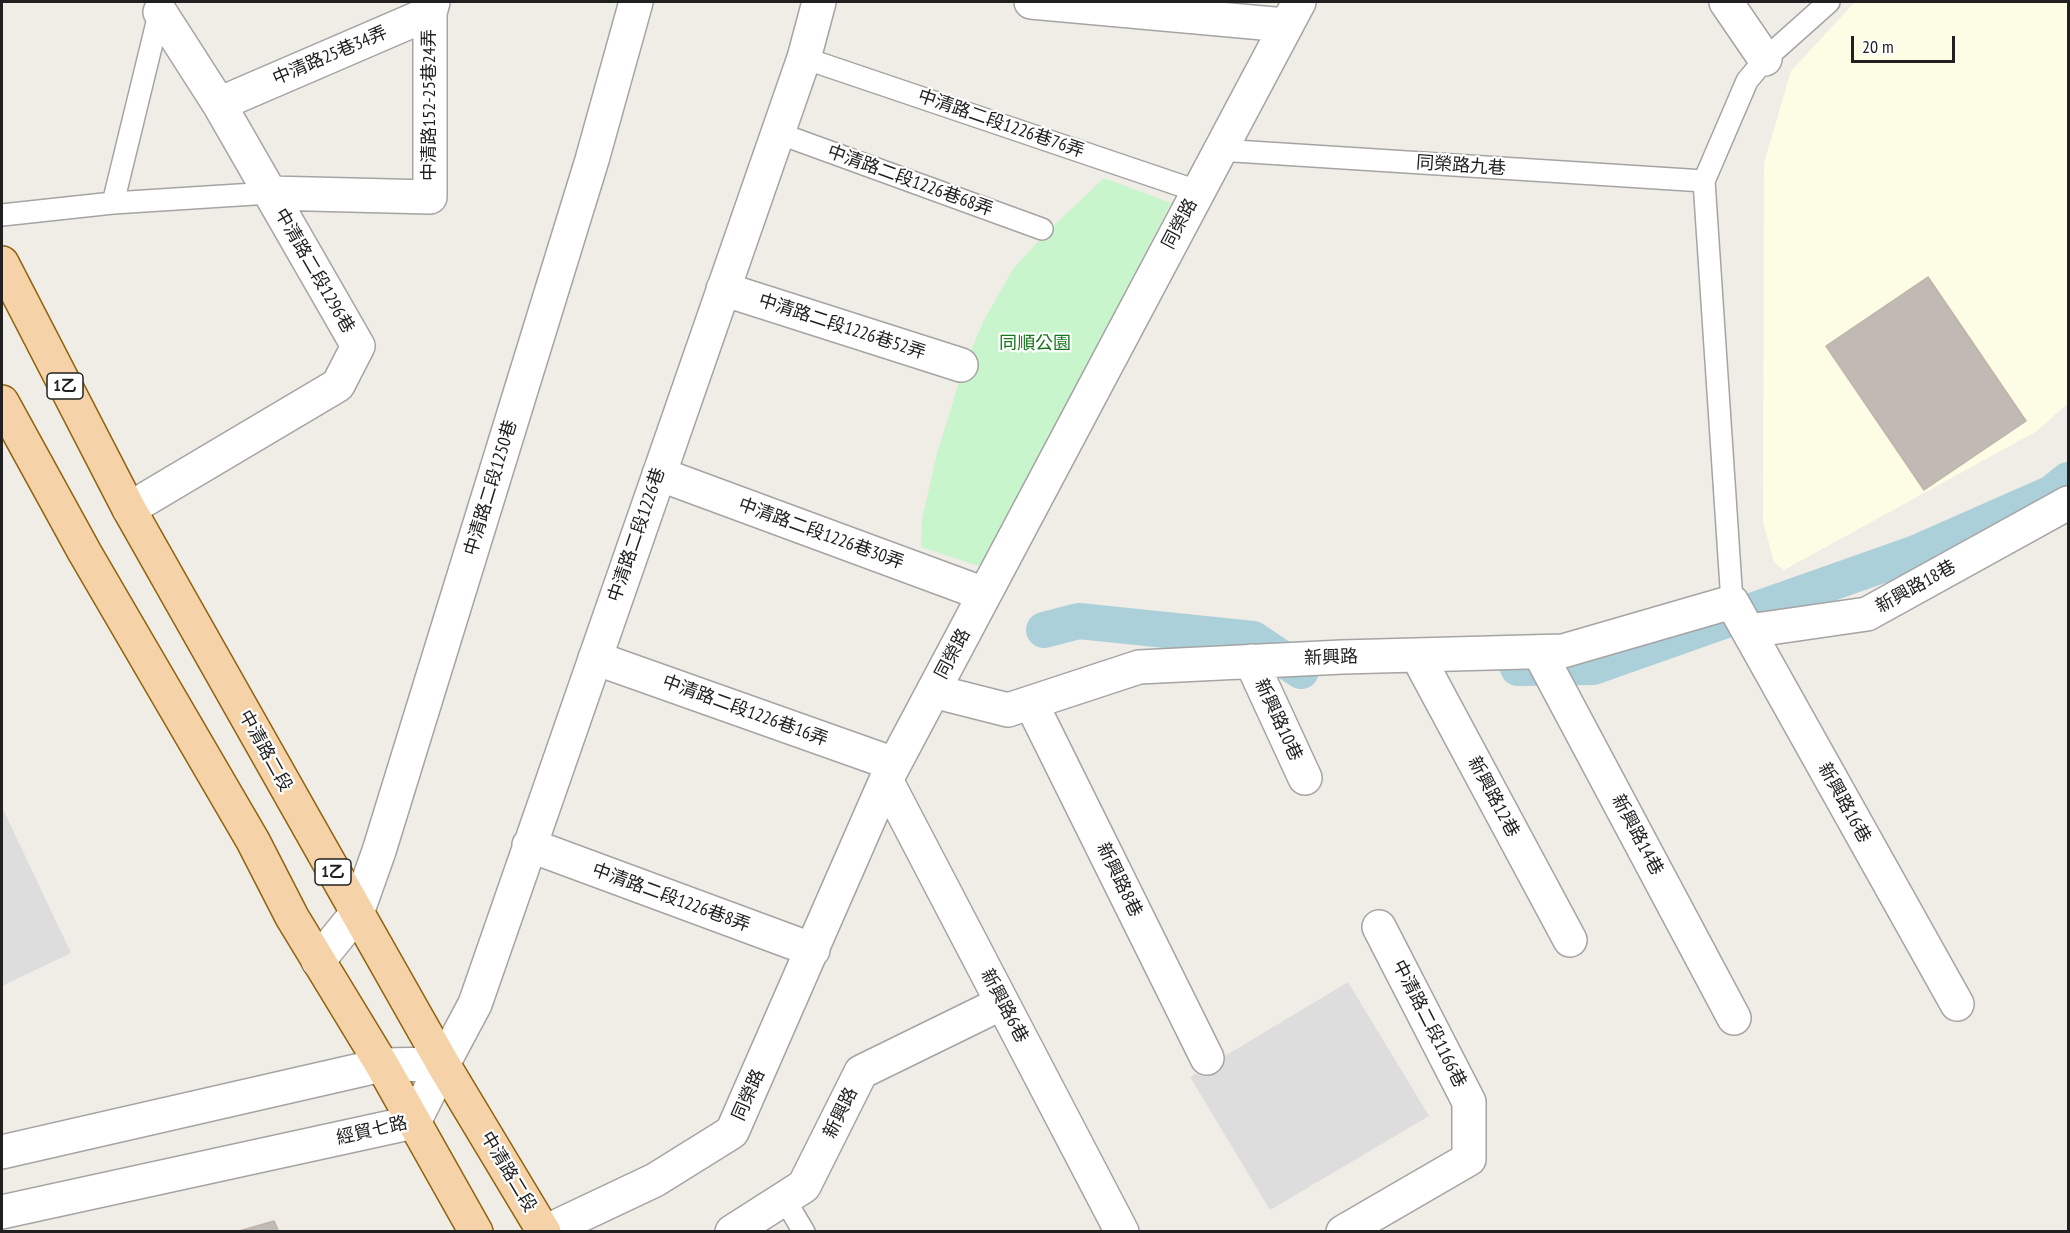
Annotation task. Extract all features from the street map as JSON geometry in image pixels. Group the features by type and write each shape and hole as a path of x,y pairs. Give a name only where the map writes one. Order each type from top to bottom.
{"main road":[{"name":"中清路二段","path":"2,263 129,509 443,1064 545,1232"},
{"path":"2,402 86,553 253,841 292,917 382,1065 476,1232"}],"street":[{"name":"中清路二段1250巷","path":"318,961 357,913 396,797 585,183 636,2"},
{"name":"中清路二段1226巷","path":"443,1064 475,1004 804,58 819,2"},
{"path":"1031,2 1292,13"},
{"path":"1725,2 1765,59"},
{"name":"中清路二段1296巷","path":"129,509 338,385 358,346 161,7"},
{"name":"中清路25巷34弄","path":"219,104 431,7"},
{"name":"中清路152-25巷24弄","path":"270,194 430,197 431,7"},
{"name":"同榮路","path":"545,1232 656,1180 732,1132 890,772 1292,13"},
{"name":"中清路二段1226巷52弄","path":"723,289 961,365"},
{"name":"中清路二段1226巷30弄","path":"659,474 984,594"},
{"name":"新興路18巷","path":"1749,631 1867,614 2068,503"},
{"name":"新興路16巷","path":"1732,602 1956,1004"},
{"name":"新興路","path":"933,691 1008,710 1139,667 1563,651 1732,602"},
{"name":"新興路14巷","path":"1539,652 1734,1018"},
{"name":"新興路12巷","path":"1417,655 1570,940"},
{"name":"中清路二段1226巷16弄","path":"595,657 890,772"},
{"name":"新興路10巷","path":"1251,662 1305,778"},
{"name":"新興路8巷","path":"1031,703 1207,1058"},
{"name":"新興路6巷","path":"890,772 1002,1003 1122,1232"},
{"name":"中清路二段1226巷8弄","path":"529,845 813,950"},
{"name":"中清路二段1166巷","path":"1343,1232 1469,1159 1469,1102 1379,927"},
{"name":"新興路","path":"732,1232 804,1186 861,1072 1002,1003"},
{"path":"2,1152 382,1065 443,1064"},
{"name":"經貿七路","path":"2,1212 414,1122 443,1064"}],"lane":[{"path":"1732,602 1704,181 1747,81 1765,59 1829,2"},
{"path":"113,203 161,7"},
{"name":"中清路二段1226巷76弄","path":"804,58 1197,191"},
{"name":"中清路二段1226巷68弄","path":"778,133 1042,229"},
{"name":"同榮路九巷","path":"1219,150 1704,181"},
{"path":"2,215 113,203 270,194"},
{"path":"785,1200 804,1232"}],"shaded area":[{"path":"1855,2 2068,2 2068,403 2037,431 1784,570 1774,562 1763,522 1764,163 1791,71"},
{"path":"2,807 71,953 2,986"},
{"path":"1348,982 1429,1116 1270,1210 1190,1077"}],"green space":[{"name":"同順公園","path":"1104,178 1171,203 982,567 921,547 922,520 936,457 962,372 984,320 1013,269 1048,231"}],"building":[{"path":"1928,277 2026,421 1924,490 1826,346"},
{"path":"274,1221 279,1232 236,1232"}],"waterway":[{"path":"1518,668 1593,667 1916,553 2052,493 2068,480"},
{"path":"1044,630 1079,621 1253,639 1301,671"}]}
